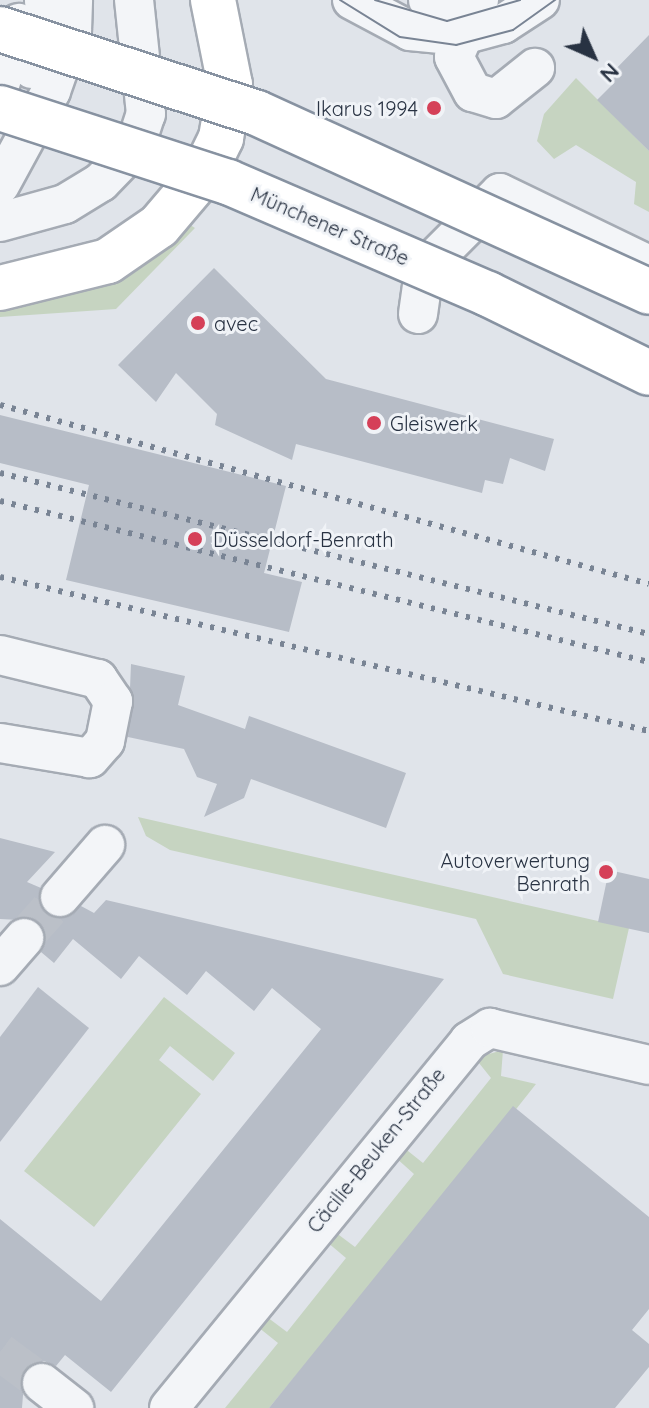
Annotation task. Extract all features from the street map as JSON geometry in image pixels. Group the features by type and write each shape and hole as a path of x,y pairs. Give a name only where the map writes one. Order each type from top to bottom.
{"highway":[{"path":"0,288 108,261 159,226 204,173 221,138 230,85 213,0"},
{"path":"0,29 257,113 649,292"},
{"name":"Münchener Straße","path":"0,108 228,182 488,294 649,373"}],"street":[{"path":"0,85 21,0"},
{"path":"0,141 38,54 44,0"},
{"path":"0,185 51,91 72,31 73,0"},
{"path":"0,222 65,204 101,182 135,147 146,114 134,0"},
{"path":"352,0 410,31 459,36 503,24 540,0"},
{"path":"428,0 470,0"},
{"path":"479,0 459,36 454,57 480,96 506,95 535,68"},
{"path":"418,314 422,284 439,254 500,193 649,265"},
{"path":"0,655 98,679 113,701 105,741 90,758 0,743"},
{"path":"60,897 105,845"},
{"name":"Cäcilie-Beuken-Straße","path":"169,1408 469,1041 490,1028 649,1065"},
{"path":"42,1383 74,1408"}],"green space":[{"path":"576,78 649,151 649,212 634,204 636,182 576,145 554,159 537,141 544,114"},
{"path":"181,219 195,228 116,309 0,317 0,297"},
{"path":"138,817 629,928 613,999 503,974 476,919 170,850 146,836"},
{"path":"164,997 235,1053 213,1081 170,1046 159,1060 201,1094 94,1227 24,1171"},
{"path":"503,1050 501,1076 536,1084 269,1408 225,1408 278,1343 258,1327 267,1317 287,1332 346,1258 327,1242 335,1232 355,1247 414,1174 395,1157 403,1147 423,1163 491,1078 475,1058"}],"building":[{"path":"649,35 649,151 597,100 614,83 608,77"},
{"path":"214,268 326,379 554,439 545,471 510,458 503,484 485,480 482,493 296,444 292,460 215,425 217,414 176,373 156,402 118,365"},
{"path":"0,415 286,486 264,573 302,582 289,632 66,580 89,485 0,463"},
{"path":"131,664 185,676 178,705 245,729 249,716 406,773 386,828 251,779 244,798 204,817 217,784 197,777 184,749 128,737"},
{"path":"0,838 55,852 27,882 41,888 40,905 55,918 81,906 94,913 106,900 444,979 111,1392 65,1355 56,1366 44,1361 25,1369 22,1408 0,1408 0,1219 101,1301 321,1029 272,988 254,1011 206,971 187,995 139,956 121,979 73,939 54,963 41,952 45,931 38,921 0,919"},
{"path":"609,870 649,879 649,933 598,922"},
{"path":"38,987 89,1028 0,1142 0,1037"},
{"path":"513,1106 649,1217 649,1309 632,1330 649,1344 649,1367 615,1408 269,1408"}],"tunnel":[{"path":"24,938 60,897"},
{"path":"0,1352 42,1383"}],"tram line":[{"path":"340,0 400,37 456,45 513,30 555,0"},
{"path":"375,0 447,21 520,0"}],"railway":[{"path":"0,405 649,584"},
{"path":"0,473 649,634"},
{"path":"0,501 649,662"},
{"path":"0,577 649,731"}],"place":[{"name":"Ikarus 1994","path":"434,108"},
{"name":"avec","path":"198,323"},
{"name":"Gleiswerk","path":"374,423"},
{"name":"Düsseldorf-Benrath","path":"195,539"},
{"name":"Autoverwertung Benrath","path":"606,872"}]}
